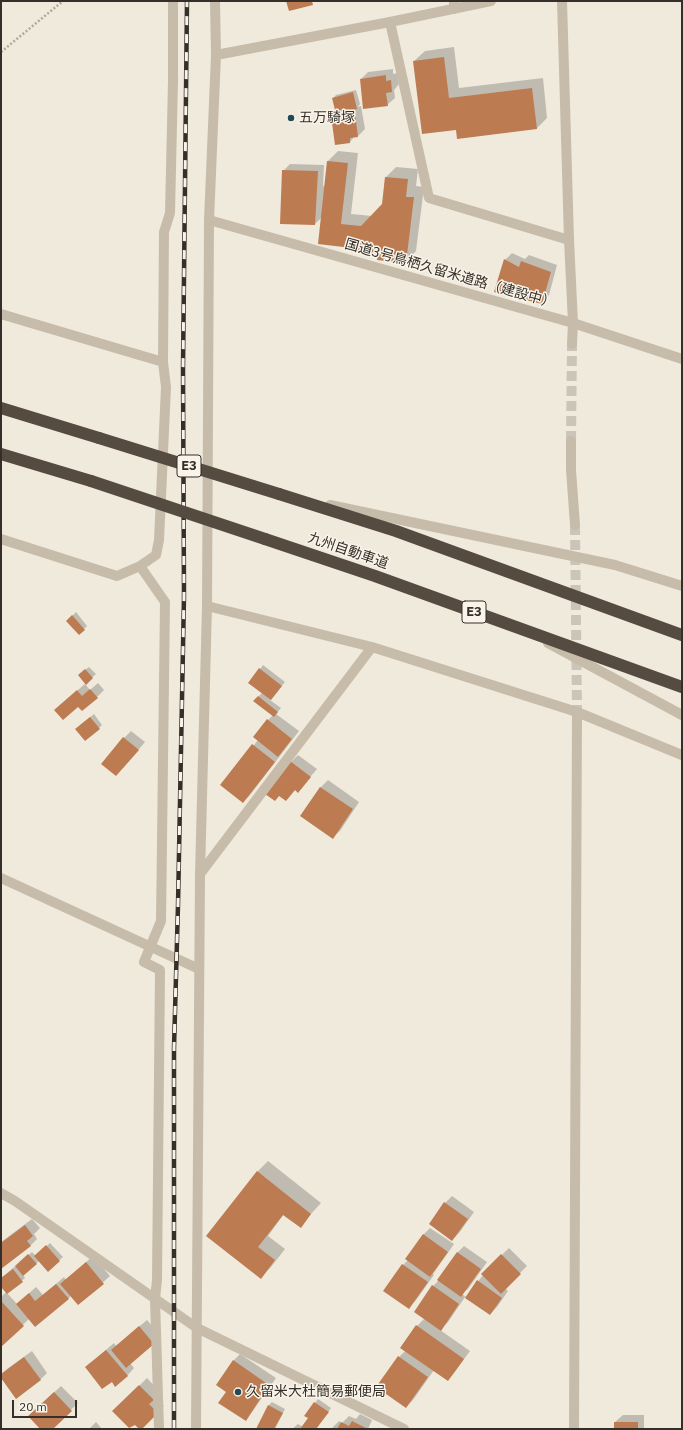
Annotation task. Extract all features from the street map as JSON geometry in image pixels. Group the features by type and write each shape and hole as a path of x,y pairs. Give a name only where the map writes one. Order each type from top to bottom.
{"highway":[{"name":"E3","path":"1,408 396,531 682,635"},
{"name":"九州自動車道","path":"1,454 91,481 375,576 682,687"}],"street":[{"path":"1,539 117,576 140,566 156,555 159,540 166,387 163,362 164,232 170,213 173,1"},
{"path":"196,1429 200,874 207,606 209,220 216,55 215,1"},
{"path":"216,55 390,22 454,5 491,1"},
{"path":"562,1 573,323 572,344"},
{"path":"390,22 429,198 569,240"},
{"name":"国道3号鳥栖久留米道路（建設中）","path":"209,220 573,323 682,359"},
{"path":"1,314 163,362"},
{"path":"571,441 575,525"},
{"path":"279,494 615,565 682,586"},
{"path":"140,566 165,602 161,920 144,962 160,970 157,1280 155,1299 159,1429"},
{"path":"207,606 372,647 577,712 682,755"},
{"path":"522,629 682,714"},
{"path":"200,874 372,647"},
{"path":"574,1429 577,712"},
{"path":"1,878 199,969"},
{"path":"1,1193 28,1210 197,1328 404,1429"}],"path":[{"path":"1,52 63,1"}],"building":[{"path":"286,1 312,1 313,5 289,11"},
{"path":"444,57 449,98 532,88 537,129 457,139 456,130 422,134 413,61"},
{"path":"386,75 386,81 391,80 392,92 386,93 388,106 363,109 360,79"},
{"path":"353,92 357,109 336,114 332,98"},
{"path":"355,113 358,137 350,138 350,143 335,145 332,123 337,122 336,116"},
{"path":"327,161 348,163 341,224 361,226 382,204 385,177 408,179 406,197 414,197 406,263 377,260 378,254 351,251 352,248 318,244"},
{"path":"282,170 318,171 315,225 280,224"},
{"path":"504,259 519,267 521,261 551,272 542,304 494,292"},
{"path":"72,615 85,630 79,635 66,621"},
{"path":"259,668 282,686 271,700 248,683"},
{"path":"85,669 93,678 86,685 78,675"},
{"path":"90,689 98,698 82,711 78,707 63,720 54,710 77,690 82,696"},
{"path":"258,696 278,712 274,717 253,701"},
{"path":"90,717 100,729 85,741 75,729"},
{"path":"267,719 292,739 278,757 253,737"},
{"path":"123,737 139,750 116,776 101,764"},
{"path":"252,744 275,762 243,803 220,785"},
{"path":"290,761 311,777 298,793 295,790 286,801 279,796 275,801 265,794"},
{"path":"320,787 353,809 333,839 300,816"},
{"path":"257,1171 311,1214 301,1228 283,1215 258,1247 275,1260 261,1279 206,1236"},
{"path":"444,1202 468,1219 452,1241 429,1224"},
{"path":"25,1225 33,1236 27,1241 31,1246 1,1269 1,1243"},
{"path":"423,1234 448,1252 430,1277 405,1259"},
{"path":"46,1245 60,1261 48,1272 34,1256"},
{"path":"457,1252 481,1269 461,1297 437,1280"},
{"path":"28,1254 37,1264 23,1276 15,1266"},
{"path":"501,1254 521,1274 501,1294 481,1274"},
{"path":"86,1262 104,1284 78,1305 60,1284"},
{"path":"402,1264 428,1282 409,1309 383,1291"},
{"path":"13,1269 23,1282 7,1294 1,1287 1,1278"},
{"path":"477,1280 502,1298 490,1315 465,1298"},
{"path":"56,1284 69,1299 35,1327 16,1304 29,1293 35,1301"},
{"path":"432,1285 459,1304 441,1331 414,1312"},
{"path":"1,1301 24,1326 1,1347"},
{"path":"416,1325 464,1359 448,1381 400,1348"},
{"path":"139,1326 154,1344 126,1368 111,1350"},
{"path":"106,1350 128,1376 115,1387 112,1382 102,1389 85,1367"},
{"path":"398,1356 428,1377 406,1408 376,1387"},
{"path":"24,1357 41,1380 16,1399 1,1378 1,1374"},
{"path":"233,1360 269,1385 246,1421 218,1403 226,1392 216,1385"},
{"path":"139,1385 154,1400 149,1404 158,1413 142,1429 139,1429 135,1425 129,1428 112,1411"},
{"path":"54,1392 72,1411 53,1429 40,1429 28,1416"},
{"path":"314,1402 329,1412 316,1429 300,1429 308,1418 304,1416"},
{"path":"268,1405 283,1413 274,1429 256,1429"},
{"path":"352,1421 366,1428 337,1429 341,1422 349,1426"},
{"path":"614,1422 638,1422 638,1429 614,1429"}],"tunnel":[{"path":"571,441 572,344"},
{"path":"575,525 577,712"}],"railway":[{"path":"174,1429 174,1048 184,596 183,368 187,1"}],"place":[{"name":"五万騎塚","path":"291,118"},
{"name":"久留米大杜簡易郵便局","path":"238,1392"}]}
